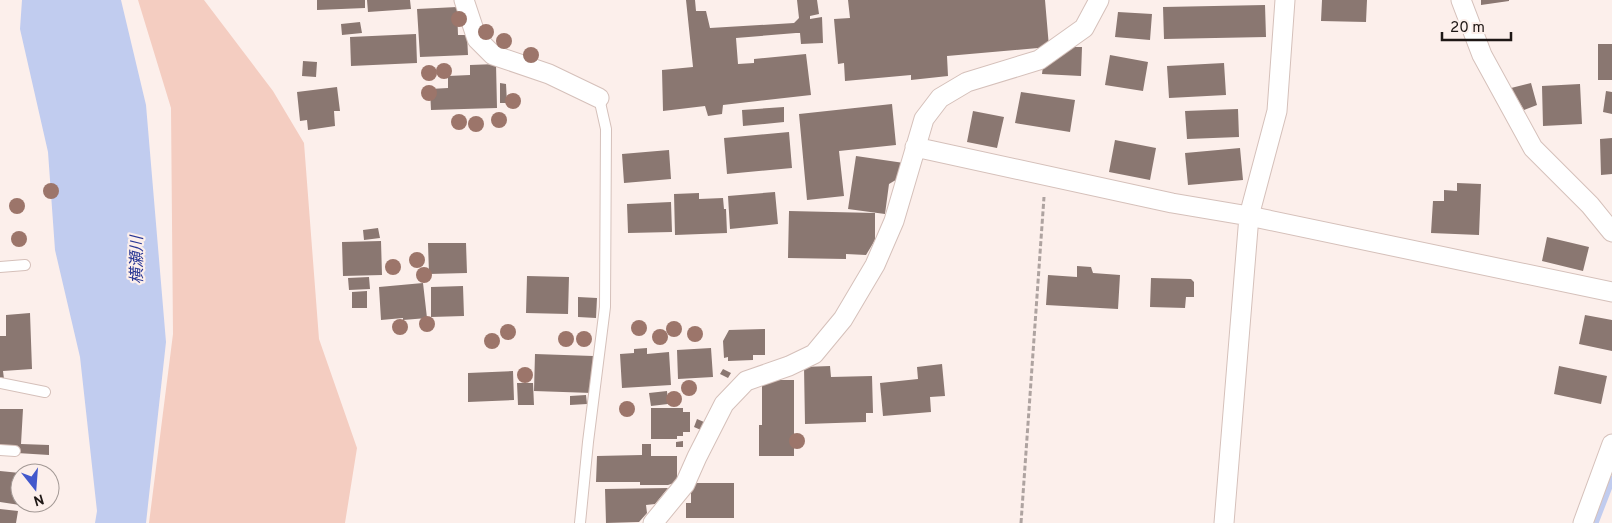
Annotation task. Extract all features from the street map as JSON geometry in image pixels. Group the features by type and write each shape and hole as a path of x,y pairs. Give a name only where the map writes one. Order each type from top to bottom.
{"street":[{"path":"464,0 477,39 493,54 549,74 599,98"},
{"path":"653,523 685,484 696,457 724,404 746,381 789,366 814,354 843,319 875,265 894,221 924,118 940,98 967,82 1039,60 1084,28 1099,0"},
{"path":"1224,523 1249,216 1277,111 1285,0"},
{"path":"1461,0 1482,55 1533,148 1590,204 1612,232"},
{"path":"915,147 1172,203 1249,216 1612,292"},
{"path":"1582,523 1612,444"}],"lane":[{"path":"580,523 605,307 606,129 599,98"},
{"path":"0,267 25,265"},
{"path":"0,383 45,392"},
{"path":"0,450 15,451"}],"path":[{"path":"1020,523 1046,176"}],"shaded area":[{"path":"138,0 204,0 273,91 304,143 319,339 357,448 345,523 149,523 173,334 171,108"}],"water":[{"name":"横瀬川","path":"22,0 121,0 146,105 166,342 146,523 95,523 97,511 80,357 55,250 48,152 20,29"}],"building":[{"path":"317,0 365,0 365,8 317,10"},
{"path":"367,0 410,0 411,9 368,12"},
{"path":"686,0 695,0 696,11 706,11 710,28 794,23 799,18 797,0 817,0 819,14 810,16 810,19 822,17 823,43 801,44 800,33 736,38 738,64 754,63 754,59 806,54 811,95 723,105 722,114 708,116 705,106 663,111 662,70 693,67"},
{"path":"848,0 1045,0 1049,47 947,56 948,76 911,80 911,75 845,81 844,63 838,64 834,19 850,18"},
{"path":"1322,0 1367,0 1366,22 1321,21"},
{"path":"1481,0 1509,0 1509,1 1481,5"},
{"path":"1265,5 1266,37 1164,39 1163,7"},
{"path":"457,7 458,35 467,35 468,55 420,57 417,9"},
{"path":"1118,12 1152,14 1150,40 1115,37"},
{"path":"360,22 362,33 342,35 341,24"},
{"path":"416,34 417,63 351,66 350,37"},
{"path":"1598,44 1612,44 1612,80 1598,80"},
{"path":"1073,47 1082,47 1081,76 1042,74 1043,66"},
{"path":"1110,55 1148,62 1143,91 1105,85"},
{"path":"303,61 317,62 316,77 302,76"},
{"path":"1224,63 1226,95 1169,98 1167,66"},
{"path":"496,64 497,108 431,110 430,89 448,88 448,76 470,75 470,65"},
{"path":"500,83 506,84 507,103 500,103"},
{"path":"1531,83 1537,105 1524,110 1511,88"},
{"path":"1580,84 1582,124 1543,126 1542,86"},
{"path":"337,87 340,111 334,111 335,126 308,130 307,120 300,121 297,92"},
{"path":"1606,91 1612,92 1612,114 1603,112"},
{"path":"1021,92 1075,100 1070,132 1015,123"},
{"path":"892,104 896,145 839,151 844,196 807,200 799,114"},
{"path":"784,107 784,122 743,126 742,110"},
{"path":"1238,109 1239,137 1187,139 1185,111"},
{"path":"973,111 1004,117 997,148 967,142"},
{"path":"789,132 792,168 727,174 724,138"},
{"path":"1612,138 1612,174 1601,175 1600,139"},
{"path":"1115,140 1156,148 1150,180 1109,172"},
{"path":"1240,148 1243,180 1188,185 1185,153"},
{"path":"669,150 671,179 624,183 622,154"},
{"path":"856,156 904,163 899,178 889,184 885,214 848,209"},
{"path":"1457,183 1481,184 1479,235 1431,233 1433,201 1444,201 1444,190 1457,191"},
{"path":"775,192 778,224 730,229 728,196"},
{"path":"699,193 699,199 723,198 724,209 726,209 727,233 675,235 674,194"},
{"path":"671,202 672,232 628,233 627,204"},
{"path":"789,211 875,213 875,240 866,255 846,254 846,259 788,258"},
{"path":"378,228 380,238 364,240 363,230"},
{"path":"1547,237 1589,247 1583,271 1542,261"},
{"path":"381,241 382,275 343,276 342,242"},
{"path":"428,243 466,243 467,273 429,274"},
{"path":"1077,266 1091,267 1093,273 1120,275 1118,309 1046,305 1048,275 1077,277"},
{"path":"527,276 569,277 568,314 526,313"},
{"path":"369,277 370,289 349,290 348,278"},
{"path":"1151,278 1191,279 1194,282 1194,297 1186,297 1185,308 1150,307"},
{"path":"423,283 427,318 381,320 379,287"},
{"path":"463,286 464,316 431,317 431,287"},
{"path":"367,291 367,308 352,308 352,292"},
{"path":"578,297 597,298 596,318 578,317"},
{"path":"30,313 32,369 3,371 4,379 0,379 0,336 6,336 6,315"},
{"path":"1585,315 1612,320 1612,351 1579,344"},
{"path":"765,329 765,355 753,355 753,360 728,361 728,357 724,358 723,341 729,330"},
{"path":"647,348 647,354 669,352 671,385 622,388 620,354 634,353 634,349"},
{"path":"711,348 713,377 678,379 677,350"},
{"path":"535,354 593,356 592,393 534,391"},
{"path":"942,364 945,396 930,397 931,412 883,416 880,383 918,379 917,367"},
{"path":"830,366 831,377 872,376 873,413 866,413 866,422 805,424 804,367"},
{"path":"1559,366 1607,376 1601,404 1554,394"},
{"path":"723,369 731,373 728,378 720,374"},
{"path":"513,371 514,400 468,402 468,373"},
{"path":"762,380 794,380 794,456 759,456 759,425 762,425"},
{"path":"517,383 533,383 534,405 518,405"},
{"path":"667,391 668,404 651,406 649,393"},
{"path":"586,395 587,404 570,405 570,396"},
{"path":"651,408 683,408 683,412 690,412 690,432 683,432 683,436 677,436 677,439 651,439"},
{"path":"0,409 23,409 21,444 49,445 49,455 17,453 17,446 0,445"},
{"path":"697,419 704,422 701,430 694,427"},
{"path":"683,441 683,447 676,447 676,442"},
{"path":"642,444 651,444 651,456 677,456 677,482 668,485 640,485 640,482 596,482 597,456 642,455"},
{"path":"0,471 10,472 10,504 0,502"},
{"path":"691,483 734,483 734,518 686,518 686,503 691,503"},
{"path":"668,488 655,504 646,505 647,513 639,522 606,523 605,489"},
{"path":"0,509 10,510 10,513 18,513 16,523 0,523"}],"waterway":[{"path":"1595,523 1612,479"}]}
